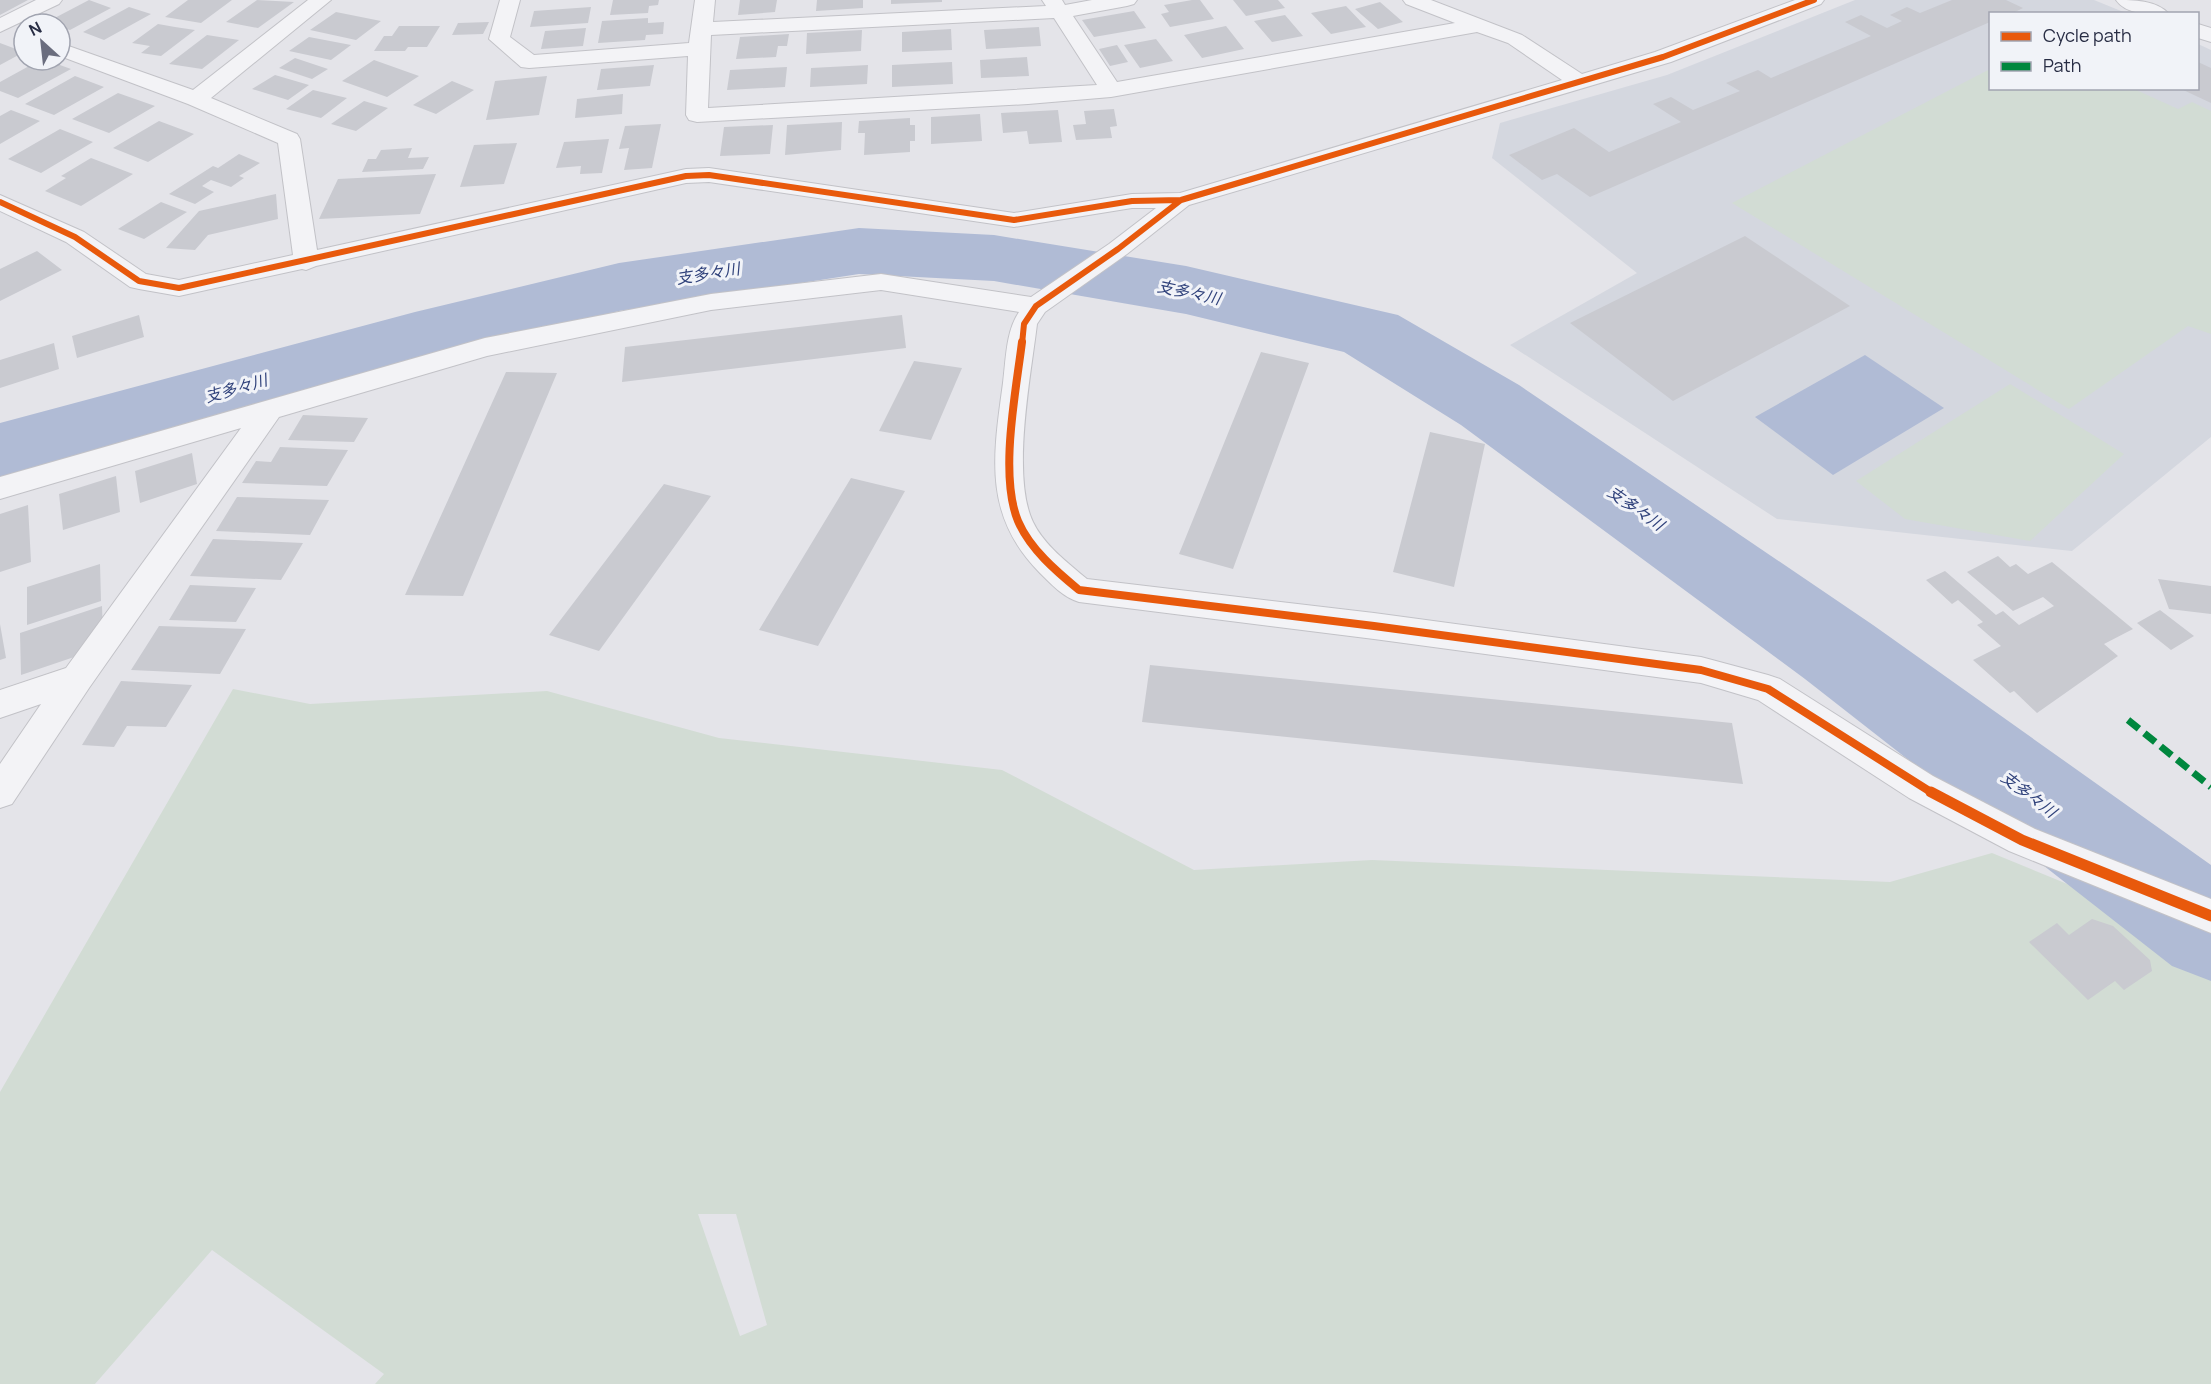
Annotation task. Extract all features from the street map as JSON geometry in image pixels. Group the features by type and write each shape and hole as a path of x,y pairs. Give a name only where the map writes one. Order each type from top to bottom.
{"street":[{"path":"0,26 52,0"},
{"path":"196,99 321,0"},
{"path":"510,0 499,39 529,62 700,39 1127,0"},
{"path":"705,0 700,39 697,115 1028,97 1111,90 1479,26"},
{"path":"1413,0 1515,39 1579,82"},
{"path":"0,202 75,237 139,281 179,288 306,262 687,176 709,176 1014,220 1132,201 1181,200 1663,57 1814,0"},
{"path":"2126,0 2153,12"},
{"path":"1055,6 1111,90"},
{"path":"72,53 196,99 289,139 306,262"},
{"path":"1181,200 1118,249 1047,298 1024,324 1009,475 1018,520 1047,563 1079,590 1386,628 1712,673 1768,688 1921,787 2022,840 2211,916"},
{"path":"0,488 484,347 711,302 881,282 1047,298"},
{"path":"0,793 77,678 270,409"},
{"path":"0,704 77,678"}],"shaded area":[{"path":"1855,0 2094,0 2124,12 1989,12 1989,90 2199,90 2199,44 2211,50 2211,437 2072,551 1777,519 1510,345 1637,273 1492,158 1500,123 1667,75"},
{"path":"1989,70 1989,90 2136,90 2178,109 2192,102 2211,111 2211,334 2188,326 2069,409 1732,203"},
{"path":"2010,384 2124,454 2030,541 1905,519 1856,481"},
{"path":"233,689 310,704 547,691 719,738 1002,770 1194,870 1372,860 1890,882 1992,853 2177,929 2211,955 2211,1384 375,1384 384,1374 212,1250 95,1384 0,1384 0,1092","holes":["698,1214 736,1214 767,1325 740,1336"]}],"water":[{"path":"1865,355 1944,408 1833,475 1755,417"}],"building":[{"path":"0,0 28,0 0,15"},
{"path":"89,0 111,8 72,29 72,12 66,12"},
{"path":"188,0 232,0 201,23 165,17"},
{"path":"257,0 294,2 258,28 226,22"},
{"path":"613,0 659,0 658,5 649,6 648,13 610,15"},
{"path":"740,0 777,0 775,12 738,15"},
{"path":"817,0 863,0 863,8 816,11"},
{"path":"891,0 942,0 942,2 891,4"},
{"path":"1200,0 1214,19 1170,27 1161,14 1169,12 1164,5"},
{"path":"1233,0 1278,0 1285,8 1246,16"},
{"path":"1952,0 2006,0 2023,8 2015,12 1989,12 1989,22 1590,197 1557,174 1542,180 1509,155 1574,128 1609,152 1681,122 1653,104 1671,97 1693,110 1740,91 1726,83 1758,70 1771,78 1871,36 1845,22 1861,15 1887,28 1902,21 1890,15 1907,7 1920,13"},
{"path":"1380,2 1403,22 1378,29 1355,9"},
{"path":"1346,6 1366,27 1331,34 1311,13"},
{"path":"129,7 151,14 104,40 83,32"},
{"path":"591,7 588,23 530,27 534,11"},
{"path":"1134,11 1146,28 1094,37 1082,20"},
{"path":"336,12 381,21 356,40 310,30"},
{"path":"1285,15 1303,36 1272,42 1254,21"},
{"path":"648,18 648,23 664,22 663,34 646,35 645,40 598,43 602,21"},
{"path":"489,22 483,34 452,35 458,23"},
{"path":"158,24 195,30 161,56 141,53 150,46 132,43"},
{"path":"399,26 440,26 427,47 408,47 405,51 374,51 384,36 392,36"},
{"path":"1226,26 1244,49 1202,58 1184,35"},
{"path":"1039,27 1041,46 986,49 984,30"},
{"path":"586,28 583,46 541,49 545,31"},
{"path":"951,29 952,50 902,52 902,32"},
{"path":"862,30 861,51 806,54 807,33"},
{"path":"789,34 787,46 778,46 776,57 736,59 740,37"},
{"path":"207,35 239,40 202,69 169,64"},
{"path":"309,37 351,45 331,60 289,51"},
{"path":"1156,39 1173,61 1140,68 1124,45"},
{"path":"0,43 12,48 12,58 0,65"},
{"path":"1117,45 1128,62 1110,66 1099,49"},
{"path":"1027,57 1029,76 981,78 980,60"},
{"path":"295,58 328,69 312,79 279,68"},
{"path":"374,60 419,76 387,97 342,81"},
{"path":"952,62 953,84 892,87 892,65"},
{"path":"2199,62 2211,68 2211,103 2183,90 2199,90"},
{"path":"654,65 650,86 597,90 601,69"},
{"path":"868,65 867,84 810,87 811,68"},
{"path":"787,67 785,87 727,90 730,70"},
{"path":"18,72 66,72 18,98 0,91 0,82"},
{"path":"275,75 309,85 288,100 252,89"},
{"path":"75,76 104,87 54,115 25,104"},
{"path":"547,76 539,115 486,120 495,81"},
{"path":"452,81 474,90 436,114 413,105"},
{"path":"313,90 347,98 321,118 286,109"},
{"path":"118,93 155,106 109,133 72,119"},
{"path":"623,94 622,114 575,118 577,99"},
{"path":"364,101 388,108 356,131 331,124"},
{"path":"1114,109 1117,126 1110,127 1112,138 1076,140 1073,125 1086,124 1084,111"},
{"path":"11,110 40,121 0,144 0,116"},
{"path":"1058,110 1062,142 1029,144 1027,131 1003,133 1001,113"},
{"path":"980,114 982,141 931,144 931,117"},
{"path":"910,118 910,125 915,125 915,141 910,141 910,152 864,155 865,133 858,133 859,121"},
{"path":"159,121 194,134 148,162 113,148"},
{"path":"842,122 841,150 785,155 787,125"},
{"path":"661,124 652,168 624,170 629,148 619,149 625,126"},
{"path":"773,125 770,154 720,156 724,127"},
{"path":"60,129 93,142 41,173 8,159"},
{"path":"609,139 602,173 580,174 581,166 556,168 564,142"},
{"path":"517,143 504,184 460,187 474,145"},
{"path":"412,148 408,158 429,157 423,169 362,172 368,159 376,159 381,150"},
{"path":"239,154 260,163 239,176 244,178 231,187 211,180 202,186 214,192 195,204 169,194 213,166 218,168"},
{"path":"91,158 133,174 81,206 45,191 66,178 61,176"},
{"path":"436,174 420,214 319,219 338,179"},
{"path":"276,194 278,219 208,235 195,250 166,248 199,211"},
{"path":"161,202 187,212 144,239 118,229"},
{"path":"1745,236 1850,306 1673,401 1570,323"},
{"path":"37,251 62,270 0,301 0,269"},
{"path":"139,315 144,337 77,358 72,336"},
{"path":"902,315 906,348 622,382 625,347"},
{"path":"54,343 59,369 0,388 0,360"},
{"path":"1261,352 1309,363 1233,569 1179,554"},
{"path":"914,361 962,368 931,440 879,431"},
{"path":"506,372 557,373 463,596 405,595"},
{"path":"303,415 368,418 354,442 288,440"},
{"path":"1430,432 1485,444 1454,587 1393,572"},
{"path":"280,447 348,450 327,486 242,483 256,461 271,462"},
{"path":"192,453 197,484 140,503 135,471"},
{"path":"116,476 120,512 63,530 59,494"},
{"path":"851,478 905,491 818,646 759,630"},
{"path":"664,484 711,496 599,651 549,635"},
{"path":"237,497 329,500 310,535 216,531"},
{"path":"28,505 31,562 0,572 0,514"},
{"path":"213,539 303,543 281,580 190,576"},
{"path":"1998,556 2010,567 2016,564 2028,574 2052,562 2133,629 2104,644 2118,656 2037,713 2014,691 2010,693 1973,660 2001,646 1977,625 1983,622 1958,600 1952,604 1926,580 1945,571 1996,615 2003,611 2019,625 2054,606 2043,597 2013,611 1967,572"},
{"path":"100,564 101,601 27,625 27,587"},
{"path":"2158,579 2211,586 2211,614 2169,609"},
{"path":"190,585 256,588 236,622 169,620"},
{"path":"102,606 103,634 86,653 21,675 20,633"},
{"path":"2160,610 2194,636 2171,650 2137,623"},
{"path":"0,624 6,658 0,660"},
{"path":"159,626 246,629 220,674 131,670"},
{"path":"1150,665 1732,723 1743,784 1142,722"},
{"path":"121,681 192,685 166,727 127,726 114,747 82,745"},
{"path":"2092,919 2113,926 2150,960 2152,971 2124,990 2115,981 2088,1000 2029,942 2057,923 2069,935"}],"waterway":[{"name":"支多々川","path":"0,453 415,338 619,287 859,251 994,258 1186,290 1370,333 1490,405 1839,652 2211,929"}],"marked path":[{"path":"2128,720 2211,787"}],"cycle path":[{"path":"0,202 75,237 139,281 179,288 686,176 709,175 1014,220 1132,201 1181,200 1663,57 1814,0"},
{"path":"1181,200 1118,249 1036,306 1024,324 1010,453 1013,503 1018,521 1037,551 1079,590 1374,626 1701,670 1768,689 1921,787 2022,840 2211,916"}]}
